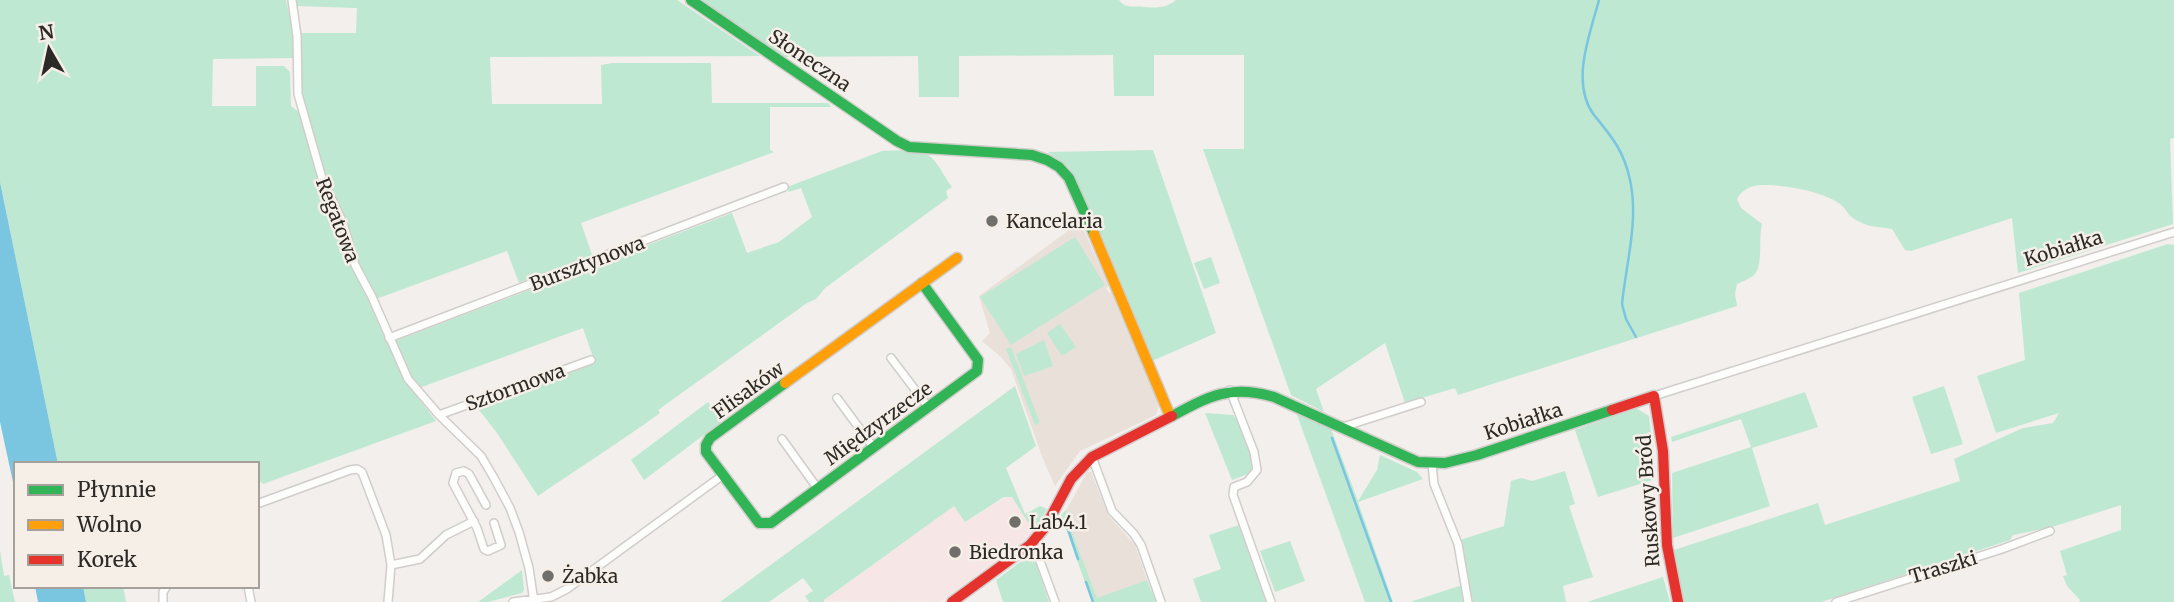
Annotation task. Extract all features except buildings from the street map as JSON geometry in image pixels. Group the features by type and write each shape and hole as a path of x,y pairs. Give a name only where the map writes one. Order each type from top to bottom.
{"street":[{"name":"Regatowa","path":"292,0 297,36 298,94 322,178 343,223 355,265 408,379 441,417 481,456 507,503 526,554 534,601"},
{"name":"Słoneczna","path":"691,0 909,147 1032,155 1045,157 1063,170 1077,192 1170,416"},
{"name":"Bursztynowa","path":"389,338 784,187"},
{"name":"Kobiałka","path":"952,602 963,599 1030,545 1046,526 1071,479 1092,457 1213,395 1244,389 1274,397 1405,457 1432,464 1453,462 2174,232"},
{"name":"Flisaków","path":"723,475 706,452 710,439 957,258"},
{"name":"Międzyrzecze","path":"723,475 757,521 763,525 771,523 975,373 979,363 922,283"},
{"path":"891,358 929,408"},
{"name":"Sztormowa","path":"441,417 591,360"},
{"path":"1230,390 1254,452 1257,470 1247,482 1234,487 1233,495 1271,602"},
{"name":"Ruskowy Bród","path":"1654,396 1663,451 1667,545 1678,602"},
{"path":"836,398 874,448"},
{"path":"1343,427 1421,402"},
{"path":"782,439 818,489"},
{"path":"1092,457 1112,511 1140,545 1161,602"},
{"path":"1432,464 1434,484 1458,544 1468,602"},
{"path":"259,503 357,469 364,475 386,535 391,565 387,602"},
{"path":"486,505 469,474 464,471 456,473 453,483 474,521 484,548 488,551 501,545 494,523"},
{"path":"513,602 551,597 568,589 723,475"},
{"path":"391,565 420,559 446,535 474,521"},
{"name":"Traszki","path":"1836,602 2050,530"},
{"path":"1030,545 1040,561 1055,602"}],"shaded area":[{"path":"1080,222 1109,286 1106,288 1111,292 1159,405 1156,415 1080,451 1055,486 1011,369 982,341 990,333 979,296"},
{"path":"1087,472 1091,472 1108,515 1135,545 1147,580 1097,599 1066,516 1067,509"},
{"path":"1008,496 1012,497 1033,530 1025,540 940,602 823,601 955,505 965,522"}],"green space":[{"path":"0,0 286,0 296,45 293,58 213,59 212,106 256,106 256,66 284,66 290,72 291,106 300,113 314,164 376,318 404,380 436,421 263,484 259,483 259,462 58,462 0,182"},
{"path":"296,0 677,0 760,56 490,57 492,104 602,104 601,65 711,63 712,103 828,103 831,107 770,107 770,150 774,152 581,223 592,255 519,283 507,251 376,299 359,265 350,235 321,164 301,87 301,33 356,33 357,8 295,6"},
{"path":"702,0 1119,0 1128,6 1153,7 1165,6 1176,0 2174,0 2174,138 2170,139 2173,224 2018,273 2012,218 1911,251 1905,250 1892,229 1867,225 1856,220 1833,199 1786,187 1754,186 1740,194 1737,199 1741,208 1762,224 1760,260 1753,276 1737,284 1737,306 1458,395 1455,388 1405,403 1385,343 1316,389 1324,412 1291,395 1203,149 1244,149 1244,55 1154,55 1154,96 1114,96 1113,55 959,56 959,97 919,97 918,56 784,57"},
{"path":"908,150 922,152 932,158 952,187 946,191 948,198 825,288 816,299 658,410 660,413 538,496 476,406 595,363 583,328 419,388 398,353 395,341 732,213 747,253 779,242 812,217 801,188 789,192 787,187 882,151"},
{"path":"1153,150 1216,333 1152,361 1078,184 1069,168 1048,152"},
{"path":"1075,237 1105,285 1011,345 980,297"},
{"path":"2168,244 2174,245 2174,602 2079,602 2067,586 2063,576 2067,575 2060,551 2121,530 2121,505 2052,527 2013,535 2010,540 1821,602 1683,602 1675,573 1678,572 1674,550 1818,503 1825,525 1960,481 1954,459 2023,428 2053,423 2059,413 1996,433 1977,376 2025,360 2019,293"},
{"path":"1211,257 1220,283 1204,289 1194,263"},
{"path":"1060,324 1076,347 1062,356 1047,333"},
{"path":"1044,340 1053,366 1024,376 1016,354"},
{"path":"1011,347 1040,423 1035,425 1006,349"},
{"path":"1015,386 1036,446 1006,468 1025,514 1040,506 1047,509 1035,530 1012,497 1004,497 965,522 954,506 824,602 809,602 805,596 813,591 803,578 769,602 720,602"},
{"path":"1944,386 1963,444 1931,454 1912,397"},
{"path":"1805,392 1818,427 1752,448 1770,506 1673,538 1672,473 1751,447 1741,419 1672,442 1671,437"},
{"path":"708,402 721,422 644,480 631,460"},
{"path":"1636,408 1649,416 1656,479 1598,497 1575,430"},
{"path":"1296,412 1330,426 1358,501 1377,470 1380,455 1417,472 1423,479 1358,502 1393,602 1365,602"},
{"path":"1205,413 1233,415 1248,442 1253,472 1232,480"},
{"path":"1565,471 1575,504 1569,506 1593,577 1563,586 1566,602 1473,602 1460,540 1504,526 1511,481 1521,478 1532,481"},
{"path":"1067,509 1066,516 1097,598 1147,580 1156,602 1092,602 1061,515"},
{"path":"1239,525 1266,602 1201,602 1193,579 1221,569 1209,535"},
{"path":"1290,541 1305,581 1275,592 1260,551"},
{"path":"0,550 4,576 9,575 15,602 0,602"},
{"path":"1026,558 1036,563 1049,602 1003,602 996,580"},
{"path":"522,570 522,593 478,602"},
{"path":"1663,577 1670,602 1587,602"},
{"path":"1461,586 1463,602 1410,602 1456,587"},
{"path":"83,588 123,588 126,602 86,602"}],"water":[{"path":"0,182 58,462 14,462 14,487 0,422"},
{"path":"35,588 83,588 86,602 38,602"}],"waterway":[{"path":"1599,0 1584,58 1583,88 1594,115 1621,152 1630,180 1633,211 1622,304 1626,319 1636,337"},
{"path":"1332,438 1391,602"},
{"path":"1068,529 1078,559"},
{"path":"1086,582 1093,602"}],"traffic: fast":[{"path":"691,0 909,147 1032,155 1047,160 1059,167 1069,178 1094,234"},
{"path":"785,383 710,438 706,445 706,452 759,523 771,523 977,371 978,360 922,283"},
{"path":"1172,416 1221,394 1259,393 1274,397 1418,462 1445,463 1612,410"}],"traffic: slow":[{"path":"1094,234 1170,416"},
{"path":"785,383 957,258"}],"traffic: jam":[{"path":"1612,410 1654,396 1663,451 1667,545 1678,602"},
{"path":"952,602 1030,545 1046,526 1071,479 1092,457 1172,416"}],"place":[{"name":"Kancelaria","path":"992,221"},
{"name":"Lab4.1","path":"1015,522"},
{"name":"Biedronka","path":"955,552"},
{"name":"Żabka","path":"548,576"}]}
